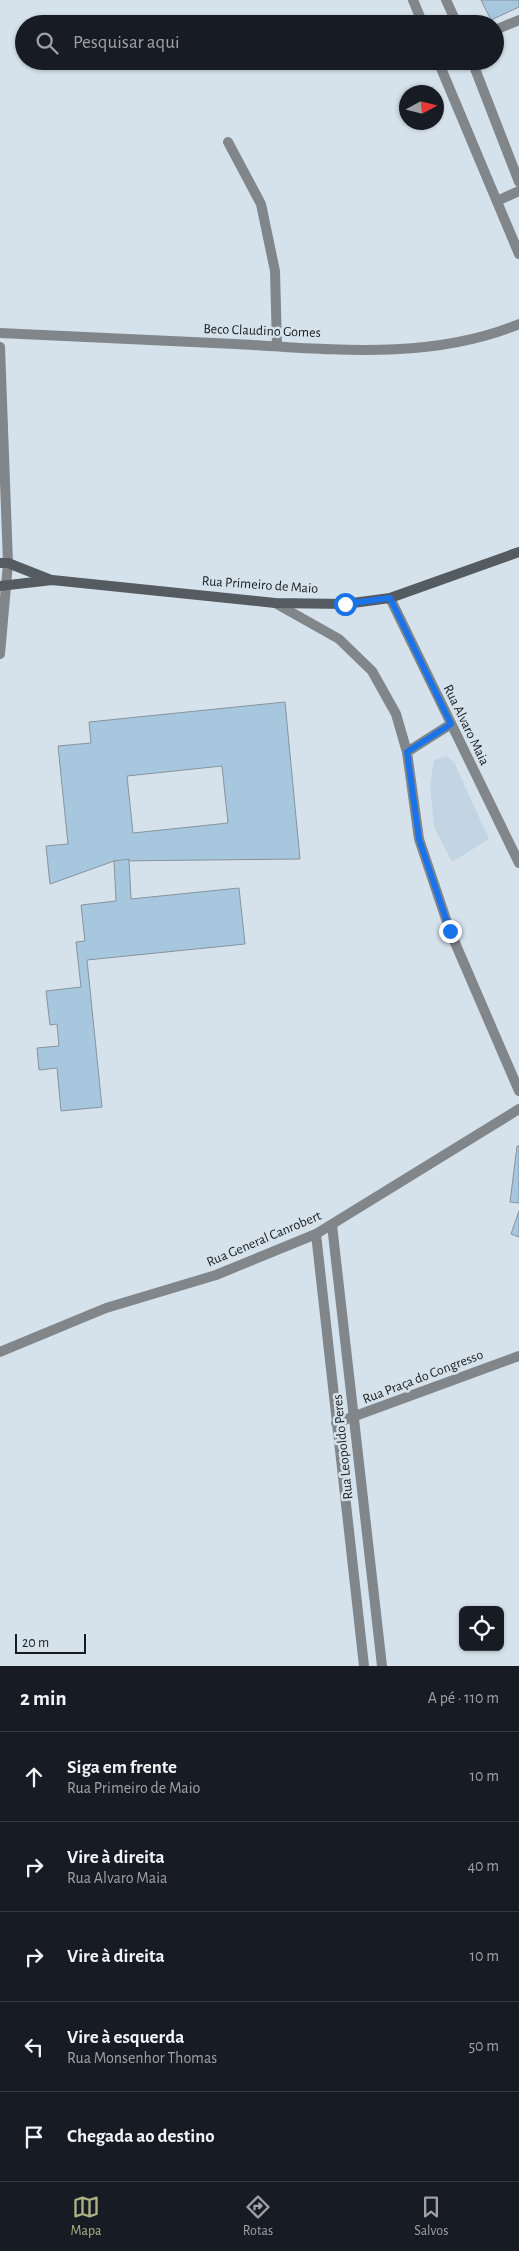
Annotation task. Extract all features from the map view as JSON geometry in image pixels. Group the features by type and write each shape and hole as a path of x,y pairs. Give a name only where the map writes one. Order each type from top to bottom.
{"main road":[{"name":"Rua Primeiro de Maio","path":"3,586 52,580 275,603 345,604 390,598 519,552"},
{"name":"Rua Primeiro de Maio","path":"4,563 52,580"}],"street":[{"path":"413,0 419,15"},
{"path":"446,0 453,15"},
{"path":"504,26 519,20"},
{"path":"442,70 519,254"},
{"path":"475,70 519,182"},
{"path":"228,142 260,204 275,271 277,346"},
{"path":"497,201 519,191"},
{"name":"Beco Claudino Gomes","path":"0,333 404,350 455,344 519,324"},
{"path":"0,347 4,563 0,654"},
{"name":"Rua Alvaro Maia","path":"390,598 519,863"},
{"path":"275,603 339,639 372,671 396,714 407,752 419,839 450,931 519,1091"},
{"path":"407,752 451,724"},
{"name":"Rua General Canrobert","path":"0,1352 106,1308 216,1275 316,1234 519,1108"},
{"name":"Rua Leopoldo Peres","path":"332,1225 382,1666"},
{"name":"Rua Leopoldo Peres","path":"316,1234 364,1666"},
{"name":"Rua Praça do Congresso","path":"336,1423 519,1356"},
{"path":"358,1617 376,1613"}],"shaded area":[{"path":"446,756 454,762 489,839 452,862 434,827 430,785 434,760"}],"building":[{"path":"481,0 519,0 519,7 502,15 488,15"},
{"path":"285,702 300,859 114,861 50,884 46,846 68,844 58,746 91,743 89,722","holes":["222,766 228,823 133,833 127,776"]},
{"path":"129,859 131,899 239,888 245,944 87,960 102,1107 61,1111 57,1068 39,1070 37,1048 59,1046 57,1024 50,1025 46,991 81,987 76,942 85,941 81,905 116,901 114,861"},
{"path":"517,1146 519,1146 519,1203 510,1202"},
{"path":"519,1211 519,1237 511,1234"}],"route":[{"path":"345,604 390,598 451,724 407,752 419,839 450,931"}]}
